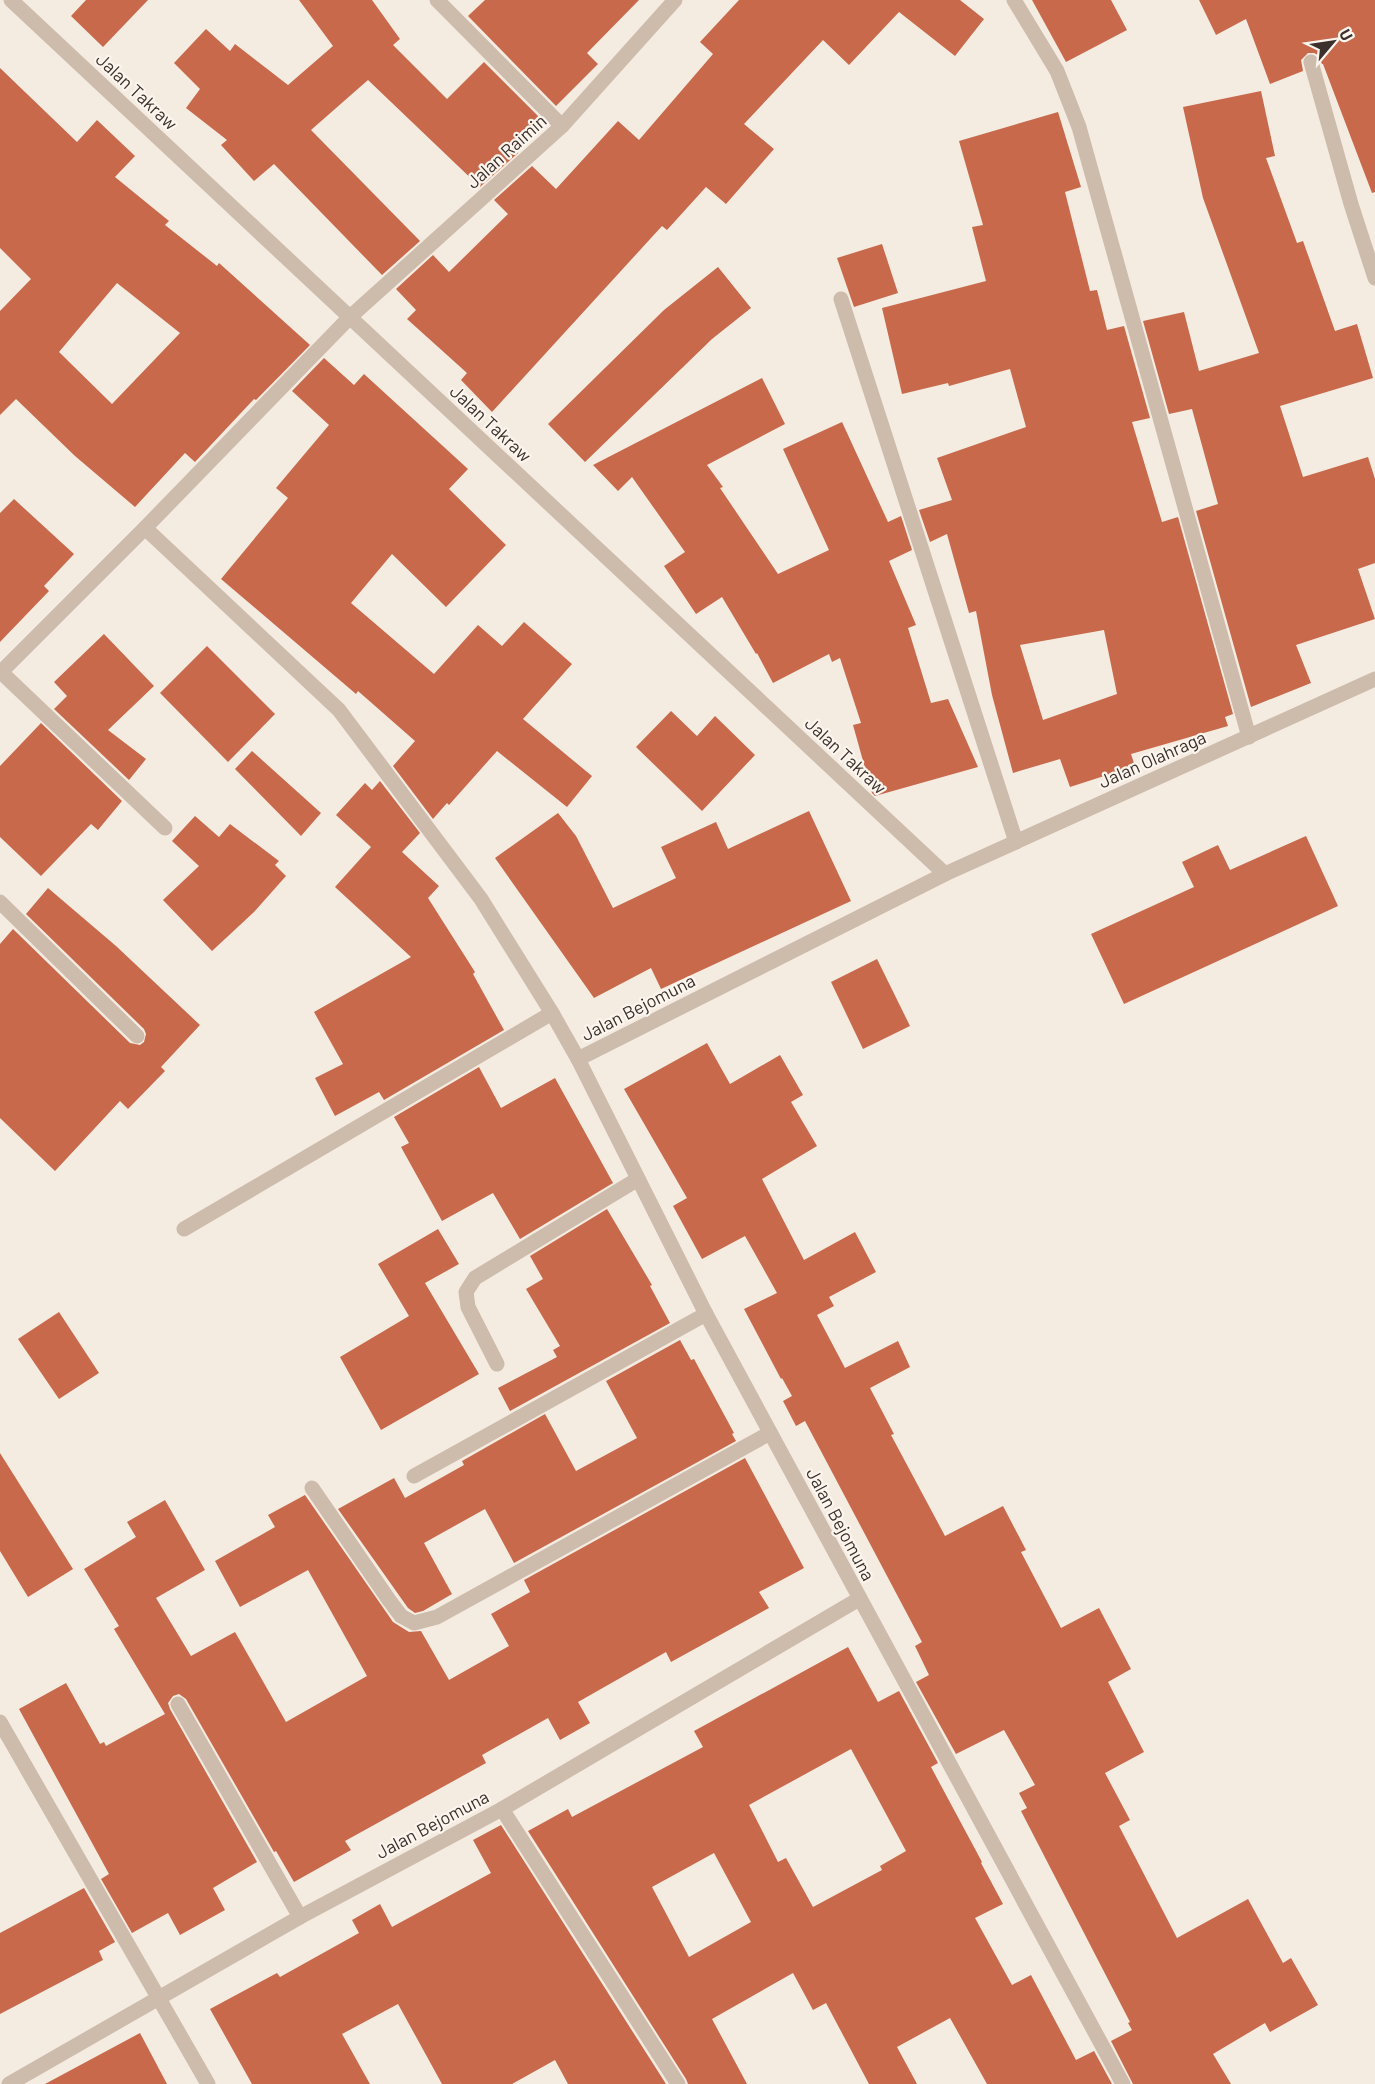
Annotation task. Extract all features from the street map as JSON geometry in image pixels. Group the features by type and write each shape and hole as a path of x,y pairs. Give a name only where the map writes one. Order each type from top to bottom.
{"street":[{"name":"Jalan Takraw","path":"11,0 945,874"},
{"path":"437,0 562,126"},
{"name":"Jalan Raimin","path":"1,672 350,317 562,126 675,0"},
{"path":"1014,0 1057,71 1079,127 1249,737"},
{"path":"1311,62 1351,204 1375,278"},
{"path":"841,299 1016,842"},
{"path":"145,528 339,710 481,899 578,1059"},
{"path":"1,672 165,828"},
{"name":"Jalan Olahraga","path":"945,874 1375,679"},
{"name":"Jalan Bejomuna","path":"9,2084 300,1917 502,1809 859,1599 706,1314 578,1059 945,874"},
{"path":"0,902 137,1036"},
{"path":"184,1229 552,1013"},
{"path":"496,1364 468,1307 465,1292 475,1278 638,1179"},
{"path":"414,1476 706,1314"},
{"path":"312,1488 401,1616 414,1623 437,1617 770,1433"},
{"path":"859,1599 1123,2084"},
{"path":"178,1704 300,1917"},
{"path":"0,1722 208,2084"},
{"path":"502,1809 675,2083"}],"building":[{"path":"86,0 148,0 103,47 71,16"},
{"path":"299,0 372,0 400,39 393,45 447,99 484,62 542,120 513,148 518,153 480,187 368,80 311,130 420,241 382,275 274,164 254,181 221,145 227,140 186,108 200,89 174,63 206,29 230,51 235,44 288,85 333,46"},
{"path":"485,0 639,0 587,53 598,64 556,106 468,16"},
{"path":"739,0 960,0 984,19 955,56 899,12 849,65 823,40 744,124 774,149 726,204 706,187 667,230 662,226 492,412 461,380 467,373 407,319 416,310 396,289 433,255 449,272 508,214 494,200 532,166 556,189 618,121 639,140 713,54 700,42"},
{"path":"1032,0 1111,0 1127,30 1066,62"},
{"path":"1199,0 1375,0 1375,192 1372,193 1318,55 1308,53 1301,60 1303,71 1270,84 1246,19 1216,35"},
{"path":"0,68 77,142 97,120 135,156 115,177 169,221 165,225 217,266 219,263 310,345 256,400 254,399 195,462 185,453 135,507 75,456 16,399 0,415 0,311 31,279 0,248","holes":["117,283 180,333 112,404 59,352"]},
{"path":"1261,91 1275,156 1266,158 1297,243 1303,241 1335,331 1357,324 1373,378 1280,406 1303,477 1368,457 1375,479 1375,563 1358,569 1375,619 1296,645 1311,683 1251,707 1196,511 1218,504 1192,409 1169,414 1143,321 1184,312 1199,371 1259,353 1203,198 1183,107"},
{"path":"1058,112 1081,187 1065,192 1090,291 1097,290 1107,330 1124,326 1150,418 1132,422 1162,522 1178,517 1233,714 1225,717 1228,726 1131,754 1135,766 1070,787 1060,759 1013,773 992,695 976,611 969,613 947,534 930,542 919,510 952,500 937,458 1026,427 1010,369 949,386 948,383 902,394 882,308 986,281 972,227 983,225 959,141","holes":["1104,630 1117,694 1043,720 1020,645"]},
{"path":"882,244 898,293 854,307 837,258"},
{"path":"718,267 751,308 712,339 585,462 548,424 664,310"},
{"path":"324,358 354,385 364,374 468,469 449,489 506,545 446,607 392,554 351,603 434,674 478,625 502,646 524,622 572,664 523,719 592,776 567,807 497,751 449,805 447,803 433,819 393,766 415,741 358,691 356,694 221,579 288,498 276,488 329,425 292,391"},
{"path":"762,378 785,424 707,465 778,574 829,550 783,449 842,422 888,522 901,516 912,550 889,561 916,625 908,628 931,703 948,699 978,767 875,796 872,793 853,725 861,723 840,658 832,662 829,654 773,683 722,597 696,614 664,566 685,552 632,477 618,491 593,465"},
{"path":"14,499 74,554 44,586 49,591 0,642 0,513"},
{"path":"104,634 154,686 108,730 146,759 129,780 54,709 67,696 54,682"},
{"path":"207,646 275,714 228,762 160,693"},
{"path":"671,711 697,736 715,716 755,755 702,811 636,747"},
{"path":"41,723 122,801 98,830 91,824 41,876 0,837 0,766"},
{"path":"252,751 321,813 301,836 235,769"},
{"path":"380,781 420,833 402,852 439,886 428,898 475,972 473,974 504,1030 384,1100 379,1092 335,1116 315,1078 343,1064 314,1012 411,957 335,887 371,847 336,815 365,783 372,790"},
{"path":"809,811 851,901 661,989 651,968 594,998 495,858 558,813 576,836 613,908 676,878 661,847 716,822 728,849"},
{"path":"195,816 219,837 230,824 279,861 275,865 286,876 254,912 212,951 163,900 199,866 172,841"},
{"path":"1306,836 1338,906 1124,1004 1091,934 1194,887 1182,862 1218,845 1230,870"},
{"path":"48,888 116,946 200,1025 161,1067 165,1071 128,1109 120,1101 55,1171 0,1118 0,944 13,929 130,1043 140,1045 144,1042 146,1034 144,1029 26,914"},
{"path":"877,959 910,1026 863,1049 831,982"},
{"path":"707,1043 730,1084 780,1055 803,1095 791,1102 817,1146 762,1179 804,1260 855,1232 876,1272 829,1297 834,1306 817,1315 845,1368 898,1341 910,1367 870,1388 894,1434 891,1435 945,1536 1003,1506 1026,1550 1021,1552 1061,1628 1099,1608 1131,1669 1108,1682 1144,1752 1105,1773 1130,1820 1119,1826 1177,1938 1248,1899 1283,1963 1291,1958 1318,2005 1270,2032 1265,2023 1213,2054 1231,2084 1133,2084 1111,2041 1132,2030 1128,2023 1130,2022 1021,1811 1027,1808 1019,1793 1035,1785 1004,1730 956,1754 916,1682 929,1675 915,1646 922,1642 805,1421 796,1426 783,1401 792,1396 744,1309 777,1293 745,1236 702,1259 673,1206 687,1198 624,1089"},
{"path":"479,1067 501,1108 555,1078 613,1183 520,1239 493,1193 442,1221 401,1147 409,1143 394,1117"},
{"path":"607,1209 652,1285 650,1286 670,1323 510,1411 498,1388 557,1357 553,1350 560,1346 526,1289 543,1279 530,1256"},
{"path":"438,1229 459,1264 425,1283 479,1374 381,1430 340,1357 409,1316 378,1264"},
{"path":"59,1312 99,1373 59,1399 18,1339"},
{"path":"680,1340 691,1360 694,1359 734,1433 732,1434 736,1441 514,1563 485,1509 424,1543 452,1594 423,1611 415,1613 408,1608 338,1509 394,1478 405,1498 464,1465 462,1461 545,1414 576,1471 637,1438 606,1381"},
{"path":"0,1453 73,1569 28,1597 0,1551"},
{"path":"745,1458 804,1568 759,1592 769,1608 671,1662 666,1652 578,1702 590,1723 560,1740 548,1718 482,1755 486,1763 345,1841 351,1850 294,1882 276,1851 274,1852 186,1699 179,1694 173,1696 168,1703 170,1709 257,1862 213,1888 225,1910 180,1935 168,1913 132,1933 101,1879 109,1874 19,1709 66,1683 100,1744 104,1742 106,1746 165,1714 114,1629 119,1626 84,1569 136,1537 127,1522 165,1500 205,1570 156,1598 191,1656 235,1632 286,1722 367,1676 308,1570 240,1607 215,1561 275,1527 268,1515 305,1495 393,1622 409,1632 421,1631 449,1680 509,1646 491,1614 530,1592 524,1580"},
{"path":"848,1647 878,1702 899,1691 938,1763 931,1767 1003,1904 975,1918 1012,1985 1031,1975 1076,2060 1094,2051 1112,2084 987,2084 950,2018 897,2047 917,2084 869,2084 826,2003 813,2010 793,1973 712,2019 747,2084 688,2084 528,1831 568,1809 572,1817 703,1747 694,1731","holes":["851,1749 906,1851 880,1866 882,1870 813,1907 786,1858 778,1862 749,1805","714,1853 751,1922 689,1957 652,1887"]},
{"path":"501,1825 666,2084 568,2084 555,2060 512,2084 442,2084 398,2004 342,2034 370,2084 252,2084 210,2009 277,1973 280,1977 359,1933 352,1920 380,1904 392,1927 491,1873 473,1840"},
{"path":"84,1888 115,1942 99,1951 103,1960 0,2014 0,1933"},
{"path":"140,2033 167,2084 45,2084"}]}
